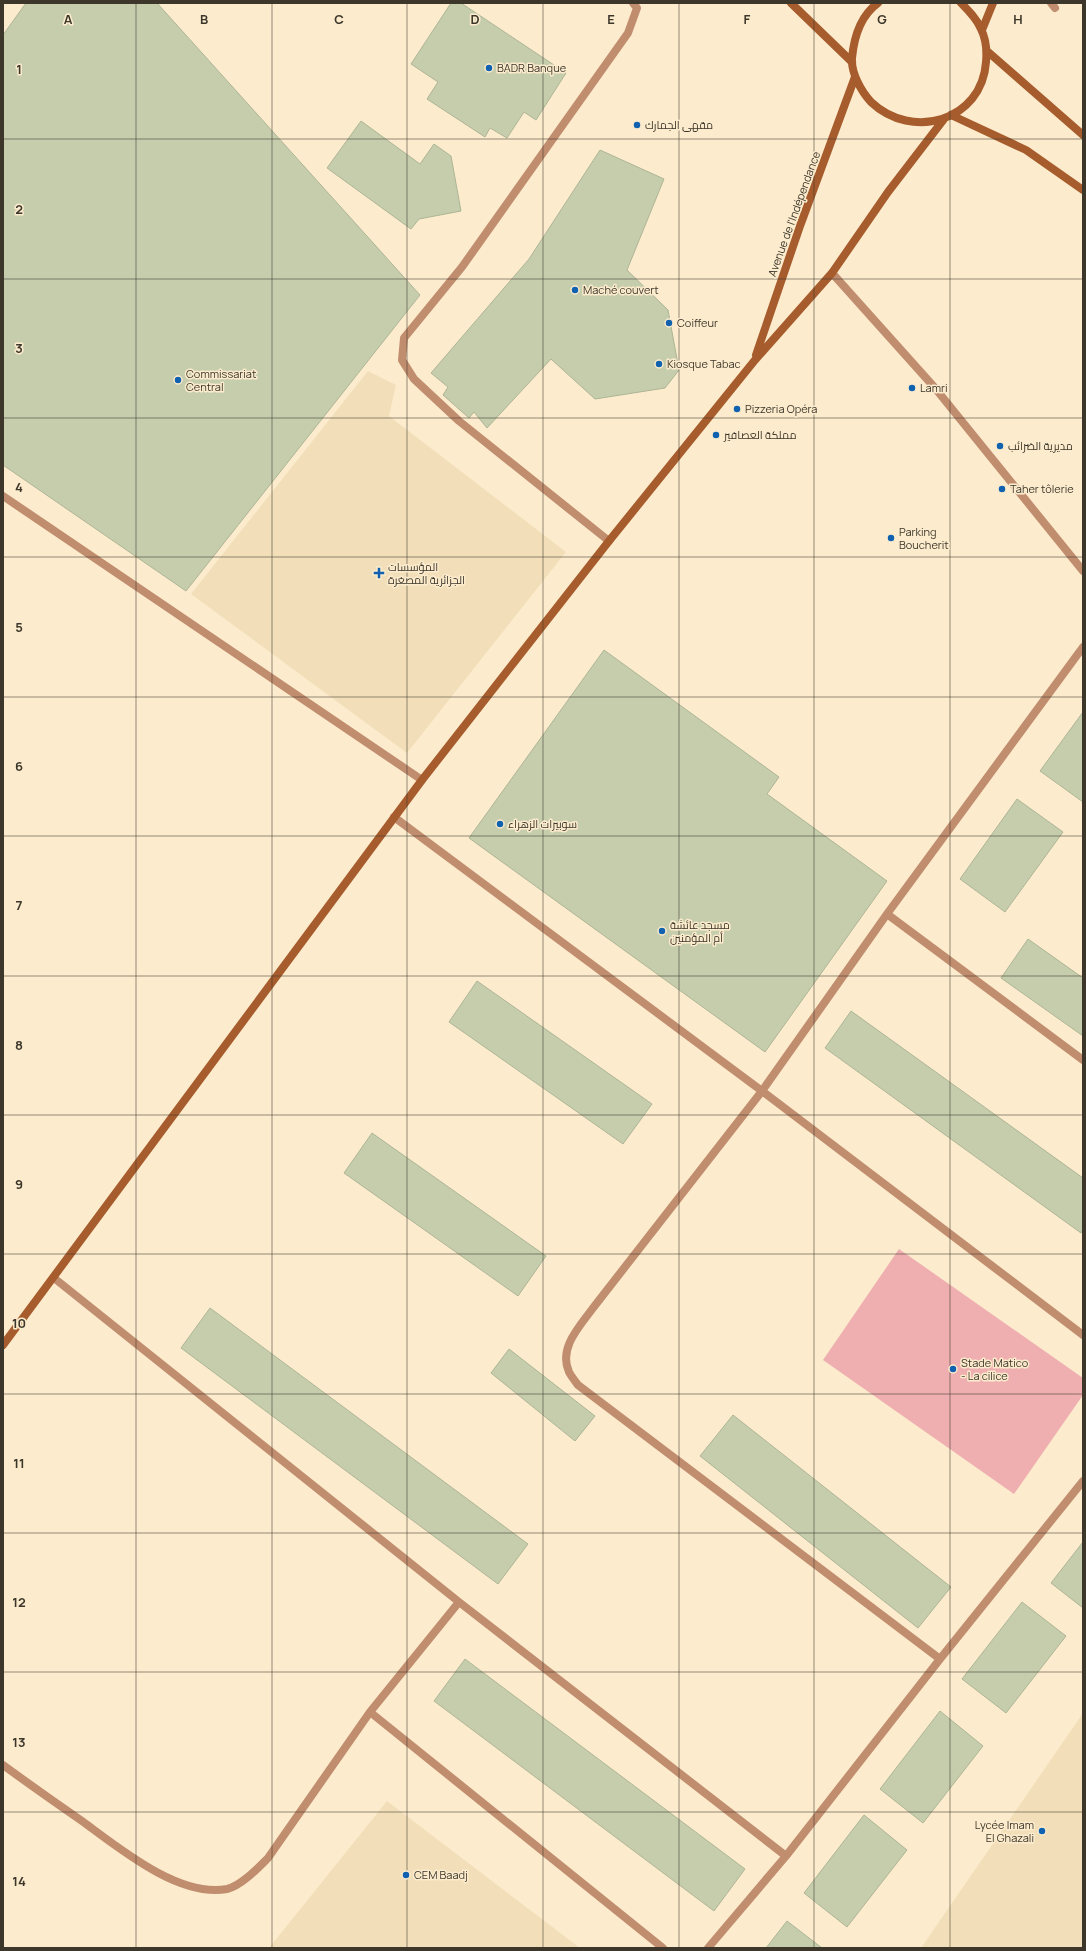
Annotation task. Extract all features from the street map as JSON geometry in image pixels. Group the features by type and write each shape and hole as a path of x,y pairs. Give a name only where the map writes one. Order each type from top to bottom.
{"main road":[{"path":"791,3 852,62"},
{"path":"878,3 872,7 860,24 854,43 852,62 856,77 866,96 881,112 901,121 923,123 948,117 1026,150 1083,190"},
{"path":"3,1345 422,780 609,541 755,360 832,273 888,192 948,117 967,104 978,88 986,70 987,51 982,30 972,14 961,3"},
{"path":"982,30 993,3"},
{"path":"987,51 1083,135"},
{"name":"Avenue de l'Indépendance","path":"755,360 800,226 856,77"}],"street":[{"path":"609,541 459,421 414,379 402,360 404,338 462,267 628,33 637,8 633,3"},
{"path":"832,273 935,388 1083,571"},
{"path":"3,496 422,780"},
{"path":"940,1659 578,1385 569,1372 566,1356 569,1343 593,1308 762,1091 887,914 1083,647"},
{"path":"394,817 762,1091 1083,1335"},
{"path":"887,914 1083,1060"},
{"path":"54,1278 459,1602 786,1856"},
{"path":"708,1948 786,1856 940,1659 1083,1481"},
{"path":"3,1765 145,1866 174,1880 204,1890 228,1889 249,1876 268,1858 370,1712 459,1602"},
{"path":"370,1712 663,1948"}],"shaded area":[{"name":"المؤسسات الجزائرية المصغرة","path":"368,371 396,385 389,416 566,552 407,753 191,594"},
{"name":"Stade Matico - La cilice","path":"899,1249 1083,1378 1083,1395 1014,1494 823,1360"},
{"name":"Lycée Imam El Ghazali","path":"1083,1713 1083,1948 921,1948"},
{"name":"CEM Baadj","path":"387,1801 580,1948 269,1948"}],"building":[{"name":"Commissariat Central","path":"26,3 157,3 420,295 186,591 3,465 3,35"},
{"name":"BADR Banque","path":"451,3 461,3 566,73 536,120 524,112 507,138 490,128 485,137 427,99 438,82 411,64"},
{"path":"361,121 420,164 434,144 451,156 461,211 419,219 411,229 327,168"},
{"name":"Maché couvert","path":"600,150 664,179 627,270 668,310 679,370 665,388 595,399 551,359 487,428 474,412 469,418 443,395 448,387 431,373 529,259"},
{"path":"604,650 779,777 767,794 887,881 765,1052 469,838"},
{"path":"1083,712 1083,802 1040,771"},
{"path":"1017,799 1063,832 1005,912 960,879"},
{"path":"1028,939 1083,978 1083,1036 1001,978"},
{"path":"477,981 652,1104 623,1144 449,1022"},
{"path":"851,1011 1083,1178 1083,1229 1081,1233 825,1048"},
{"path":"372,1133 546,1256 518,1296 344,1173"},
{"path":"210,1308 528,1544 498,1584 181,1348"},
{"path":"509,1349 595,1416 575,1441 491,1373"},
{"path":"733,1415 951,1587 918,1628 700,1456"},
{"path":"1083,1542 1083,1608 1051,1583"},
{"path":"1022,1602 1066,1636 1006,1713 962,1679"},
{"path":"465,1659 745,1869 714,1911 434,1701"},
{"path":"940,1711 983,1746 923,1823 880,1789"},
{"path":"864,1815 907,1850 847,1927 804,1893"},
{"path":"787,1921 822,1948 766,1948"}],"place":[{"name":"BADR Banque","path":"489,68"},
{"name":"مقهى الجمارك","path":"637,125"},
{"name":"Maché couvert","path":"575,290"},
{"name":"Coiffeur","path":"669,323"},
{"name":"Kiosque Tabac","path":"659,364"},
{"name":"Commissariat Central","path":"178,380"},
{"name":"Lamri","path":"912,388"},
{"name":"Pizzeria Opéra","path":"737,409"},
{"name":"مملكة العصافير","path":"716,435"},
{"name":"مديرية الضرائب","path":"1000,446"},
{"name":"Taher tôlerie","path":"1002,489"},
{"name":"Parking Boucherit","path":"891,538"},
{"name":"المؤسسات الجزائرية المصغرة","path":"379,573"},
{"name":"سوبيرات الزهراء","path":"500,824"},
{"name":"مسجد عائشة أم المؤمنين","path":"662,931"},
{"name":"Stade Matico - La cilice","path":"953,1369"},
{"name":"Lycée Imam El Ghazali","path":"1042,1831"},
{"name":"CEM Baadj","path":"406,1875"}]}
